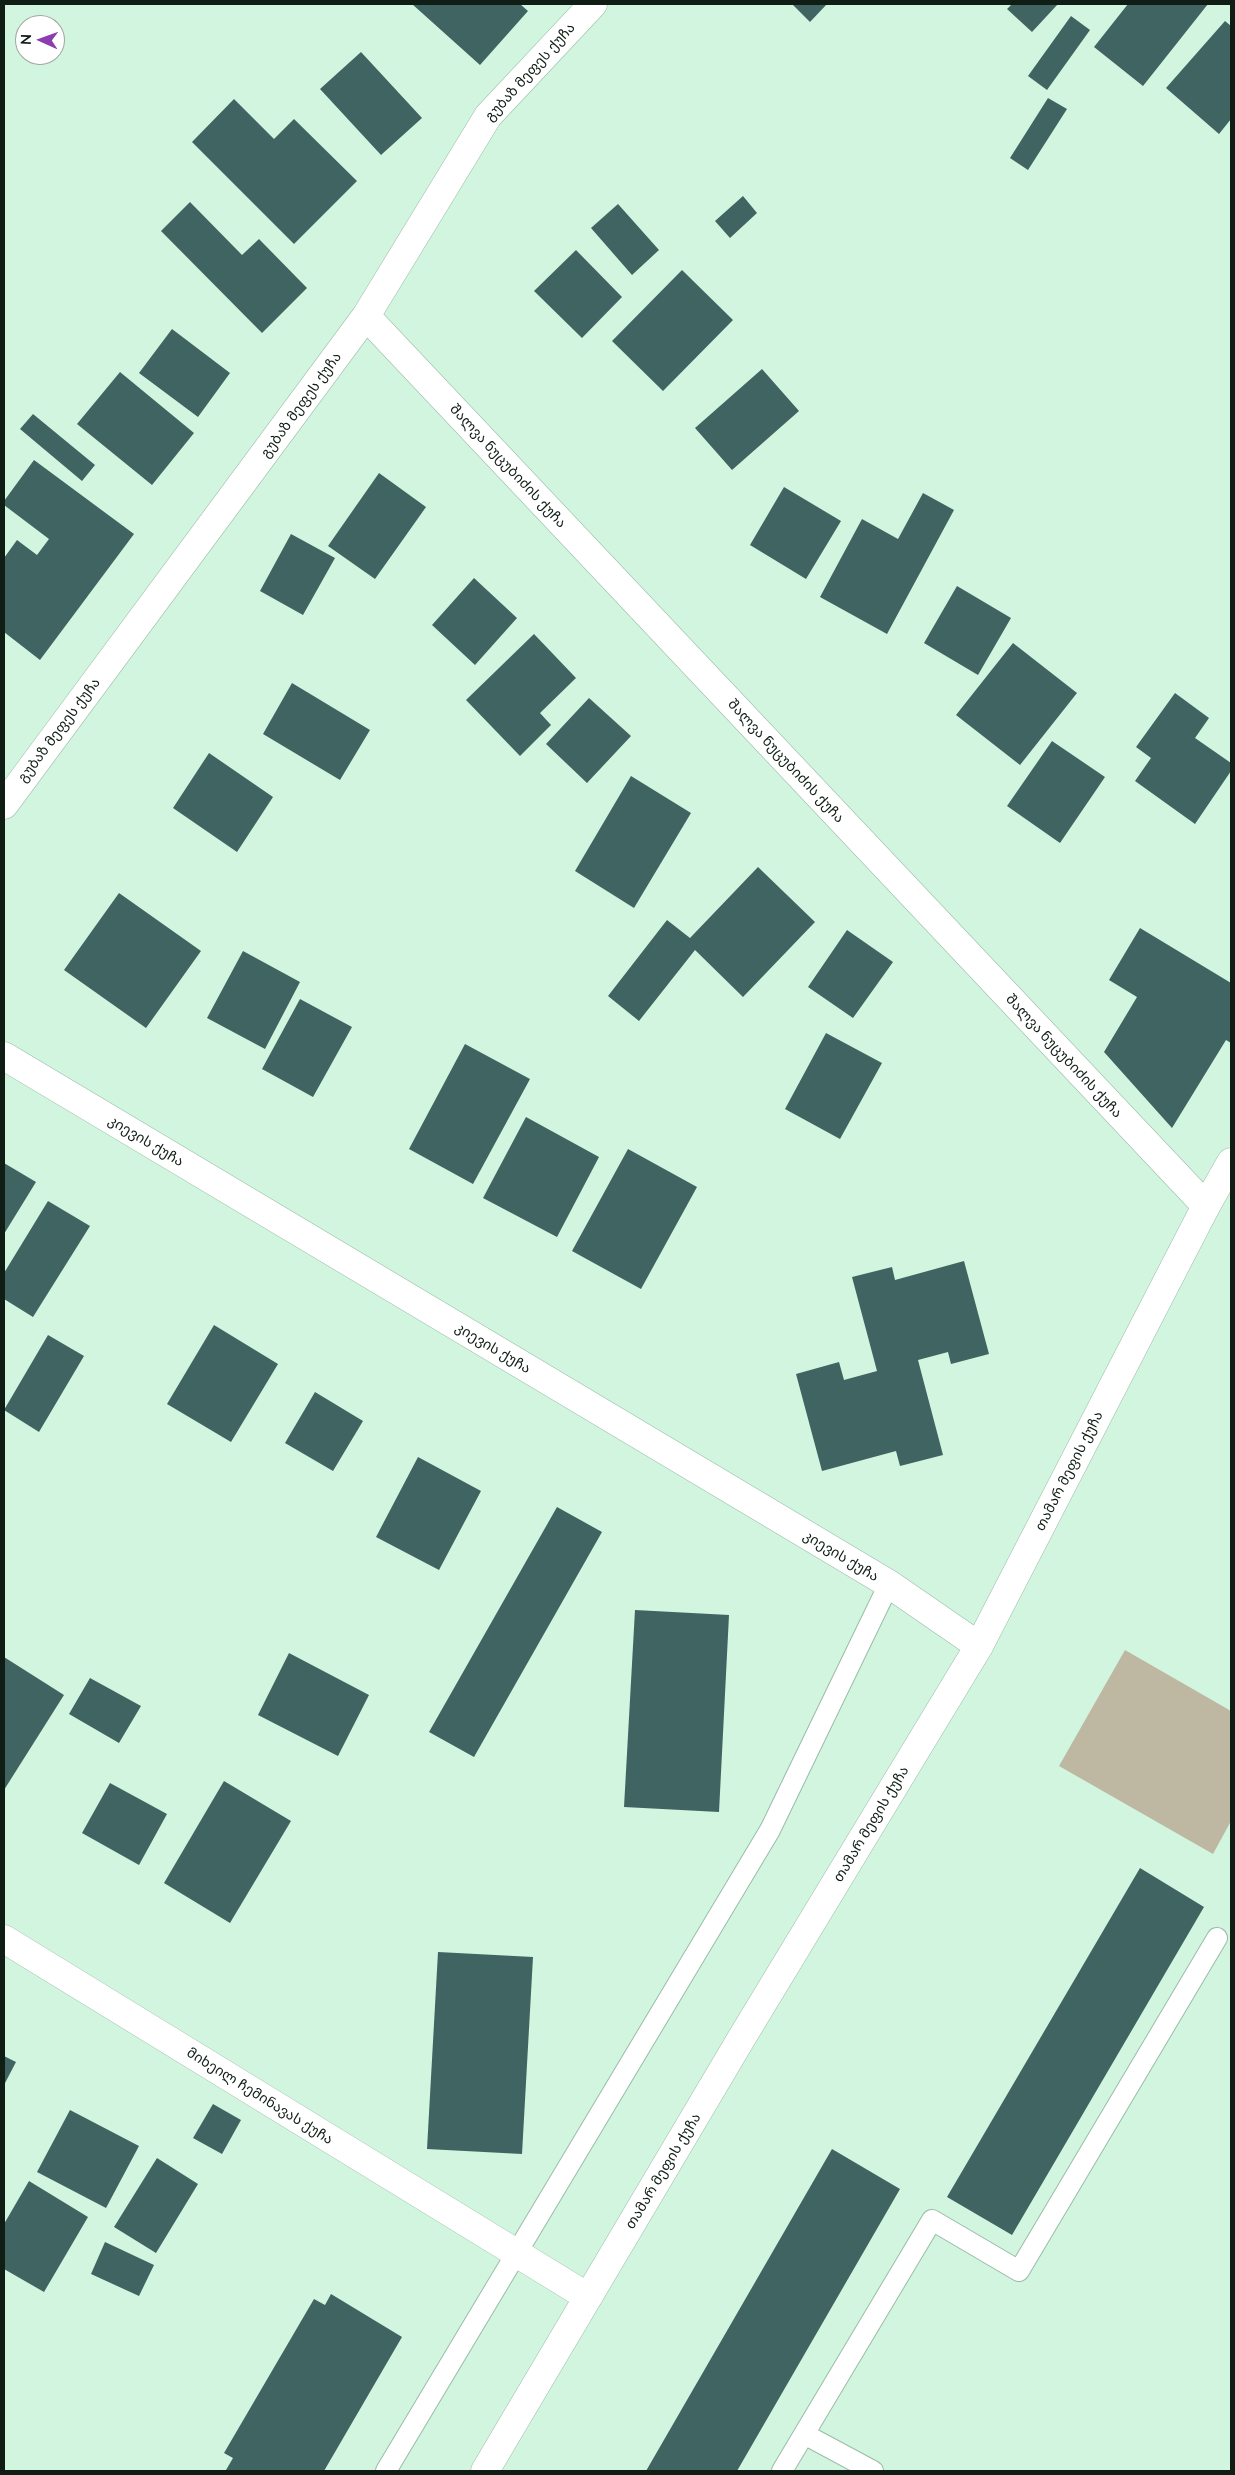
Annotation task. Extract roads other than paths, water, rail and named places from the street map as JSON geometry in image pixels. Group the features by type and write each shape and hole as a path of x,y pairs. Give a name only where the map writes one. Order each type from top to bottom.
{"street":[{"name":"გუბაზ მეფეს ქუჩა","path":"4,805 366,316 488,116 593,4"},
{"name":"შალვა ნუცუბიძის ქუჩა","path":"366,316 1206,1206"},
{"name":"კიევის ქუჩა","path":"4,1056 889,1584 979,1646"},
{"name":"თამარ მეფის ქუჩა","path":"485,2471 746,2031 979,1646 1206,1206 1231,1162"},
{"name":"მიხეილ ჩემინავას ქუჩა","path":"4,1939 588,2297"}],"lane":[{"path":"386,2471 770,1830 889,1584"},
{"path":"782,2471 932,2220 1019,2271 1217,1938"},
{"path":"804,2434 873,2471"}]}
